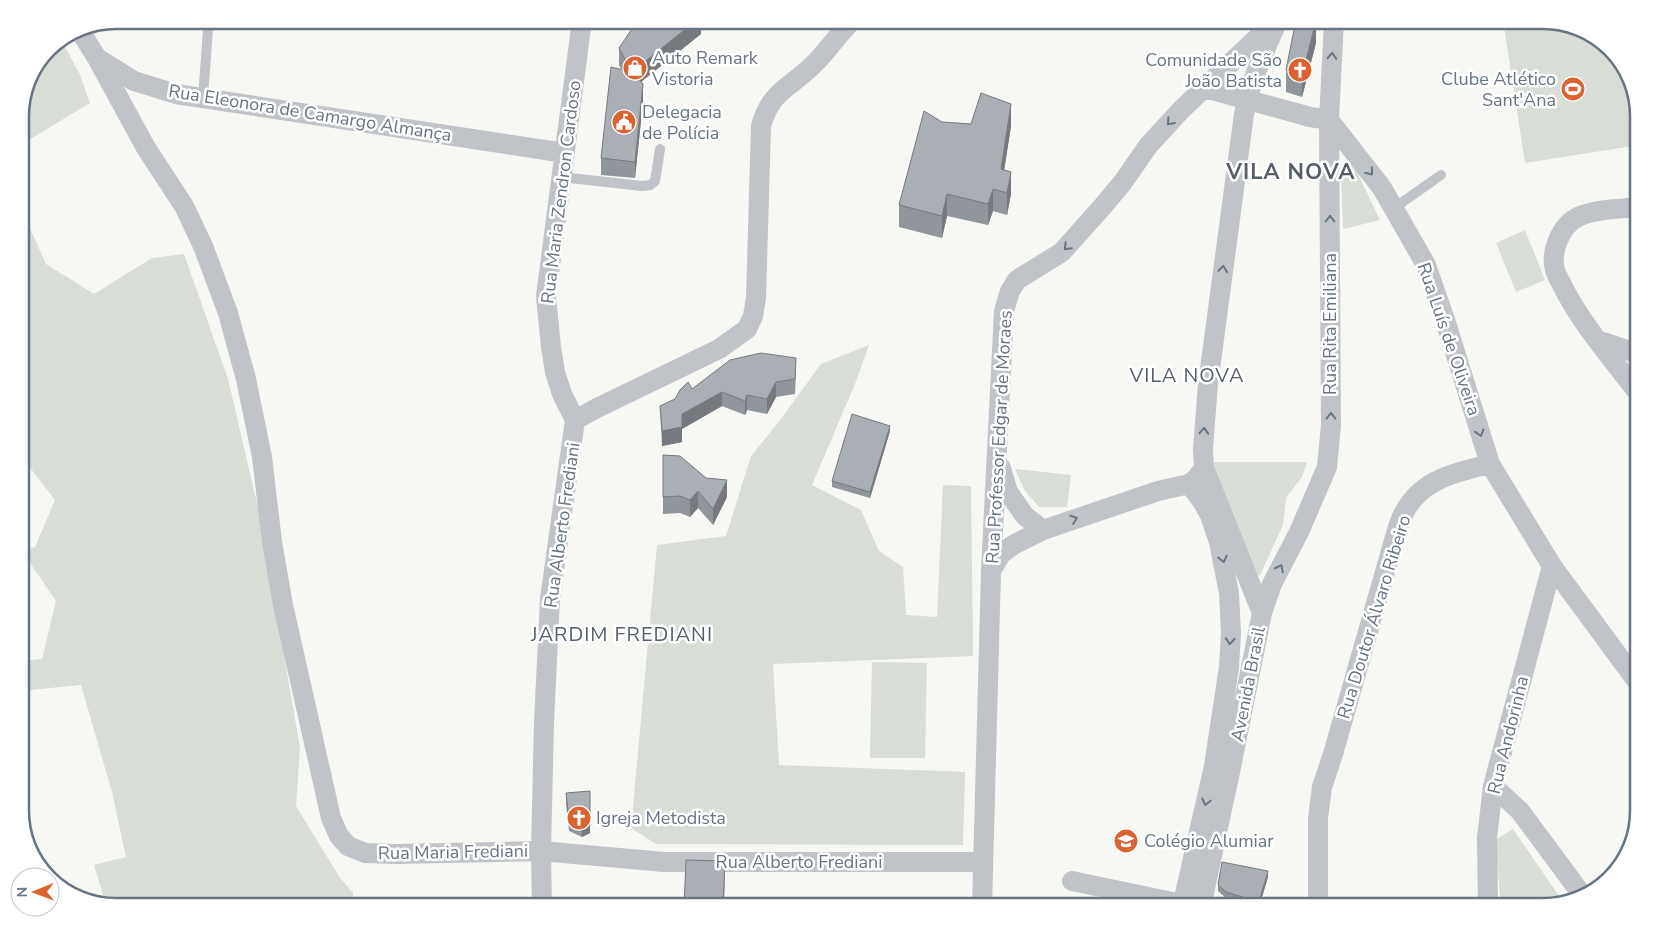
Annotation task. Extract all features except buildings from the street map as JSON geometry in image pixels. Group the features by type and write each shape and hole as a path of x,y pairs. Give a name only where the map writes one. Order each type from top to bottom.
{"street":[{"name":"Rua Maria Zendron Cardoso","path":"575,420 562,394 555,372 550,347 546,296 581,29"},
{"name":"Rua Alberto Frediani","path":"843,29 813,66 776,95 766,110 761,126 756,298 747,329 719,350 575,420 550,599 544,722 541,851 664,862 982,862"},
{"name":"Rua Professor Edgar de Moraes","path":"982,898 991,571 1004,311 1010,291 1017,280 1026,273 1062,252 1123,182 1148,146 1181,110 1267,29"},
{"path":"991,571 1002,554 1013,545 1043,530 1158,490 1189,484 1196,479 1204,468 1203,449 1208,384 1247,99 1256,70 1273,29"},
{"name":"Rua Rita Emiliana","path":"1262,613 1272,584 1299,532 1327,467 1331,425 1329,120 1334,29"},
{"name":"Rua Eleonora de Camargo Almança","path":"82,35 96,58 134,80 176,94 565,153"},
{"name":"Rua Maria Frediani","path":"96,58 146,148 184,206 203,246 228,313 246,379 262,457 272,542 283,605 332,818 339,836 348,846 364,853 541,851"},
{"path":"1205,88 1310,117 1329,120"},
{"name":"Rua Luís de Oliveira","path":"1329,120 1382,188 1426,264 1490,464"},
{"path":"1630,208 1578,217 1566,227 1556,244 1554,259 1555,270 1571,302 1597,340 1630,382"},
{"path":"1597,340 1630,351"},
{"path":"998,454 1008,492 1025,516 1043,530"},
{"path":"1490,464 1552,566 1630,672"},
{"name":"Rua Doutor Álvaro Ribeiro","path":"1318,898 1318,818 1322,787 1404,512 1412,499 1423,488 1435,481 1464,470 1490,464"},
{"name":"Avenida Brasil","path":"1193,898 1222,769 1262,613 1204,468"},
{"name":"Avenida Brasil","path":"1189,484 1210,515 1219,542 1229,593 1231,632 1222,769"},
{"name":"Rua Andorinha","path":"1488,898 1488,838 1493,786 1552,566"},
{"path":"1493,786 1520,811 1579,891"},
{"path":"541,851 542,898"},
{"path":"1072,882 1151,898"}],"lane":[{"path":"202,98 208,29"},
{"path":"561,177 642,186 650,185 655,180 660,149"},
{"path":"1394,208 1441,175"}],"shaded area":[{"name":"Clube Atlético Sant'Ana","path":"1504,29 1555,29 1577,35 1605,54 1624,82 1630,110 1630,146 1525,163"},
{"path":"64,45 80,75 90,103 29,140 30,99 35,82 43,67"},
{"path":"1348,164 1354,166 1380,220 1343,229 1341,171"},
{"path":"29,226 46,264 94,294 152,258 184,254 228,379 260,516 300,748 296,806 340,878 353,893 353,898 104,898 94,865 126,857 112,792 81,685 29,690 29,660 42,659 56,601 29,561 29,549 35,547 55,500 29,466"},
{"path":"1525,230 1545,280 1516,292 1496,243"},
{"path":"869,345 857,379 812,485 861,510 879,551 903,567 906,615 937,617 943,485 971,486 973,656 773,664 779,765 965,772 963,845 656,844 631,828 657,545 726,536 751,456 778,423 821,364"},
{"path":"1213,462 1307,462 1302,477 1286,498 1283,525 1260,575 1253,577 1247,575"},
{"path":"1015,469 1071,475 1067,507 1039,507 1025,491"},
{"path":"872,662 927,663 925,758 870,758"},
{"path":"1513,829 1559,897 1500,898 1495,840"}],"place":[{"name":"Auto Remark Vistoria","path":"635,68"},
{"name":"Comunidade São João Batista","path":"1300,70"},
{"name":"Clube Atlético Sant'Ana","path":"1573,89"},
{"name":"Delegacia de Polícia","path":"624,122"},
{"name":"Igreja Metodista","path":"579,818"},
{"name":"Colégio Alumiar","path":"1126,841"}],"district":[{"name":"VILA NOVA","path":"1291,172"},
{"name":"VILA NOVA","path":"1187,375"},
{"name":"JARDIM FREDIANI","path":"622,634"}]}
